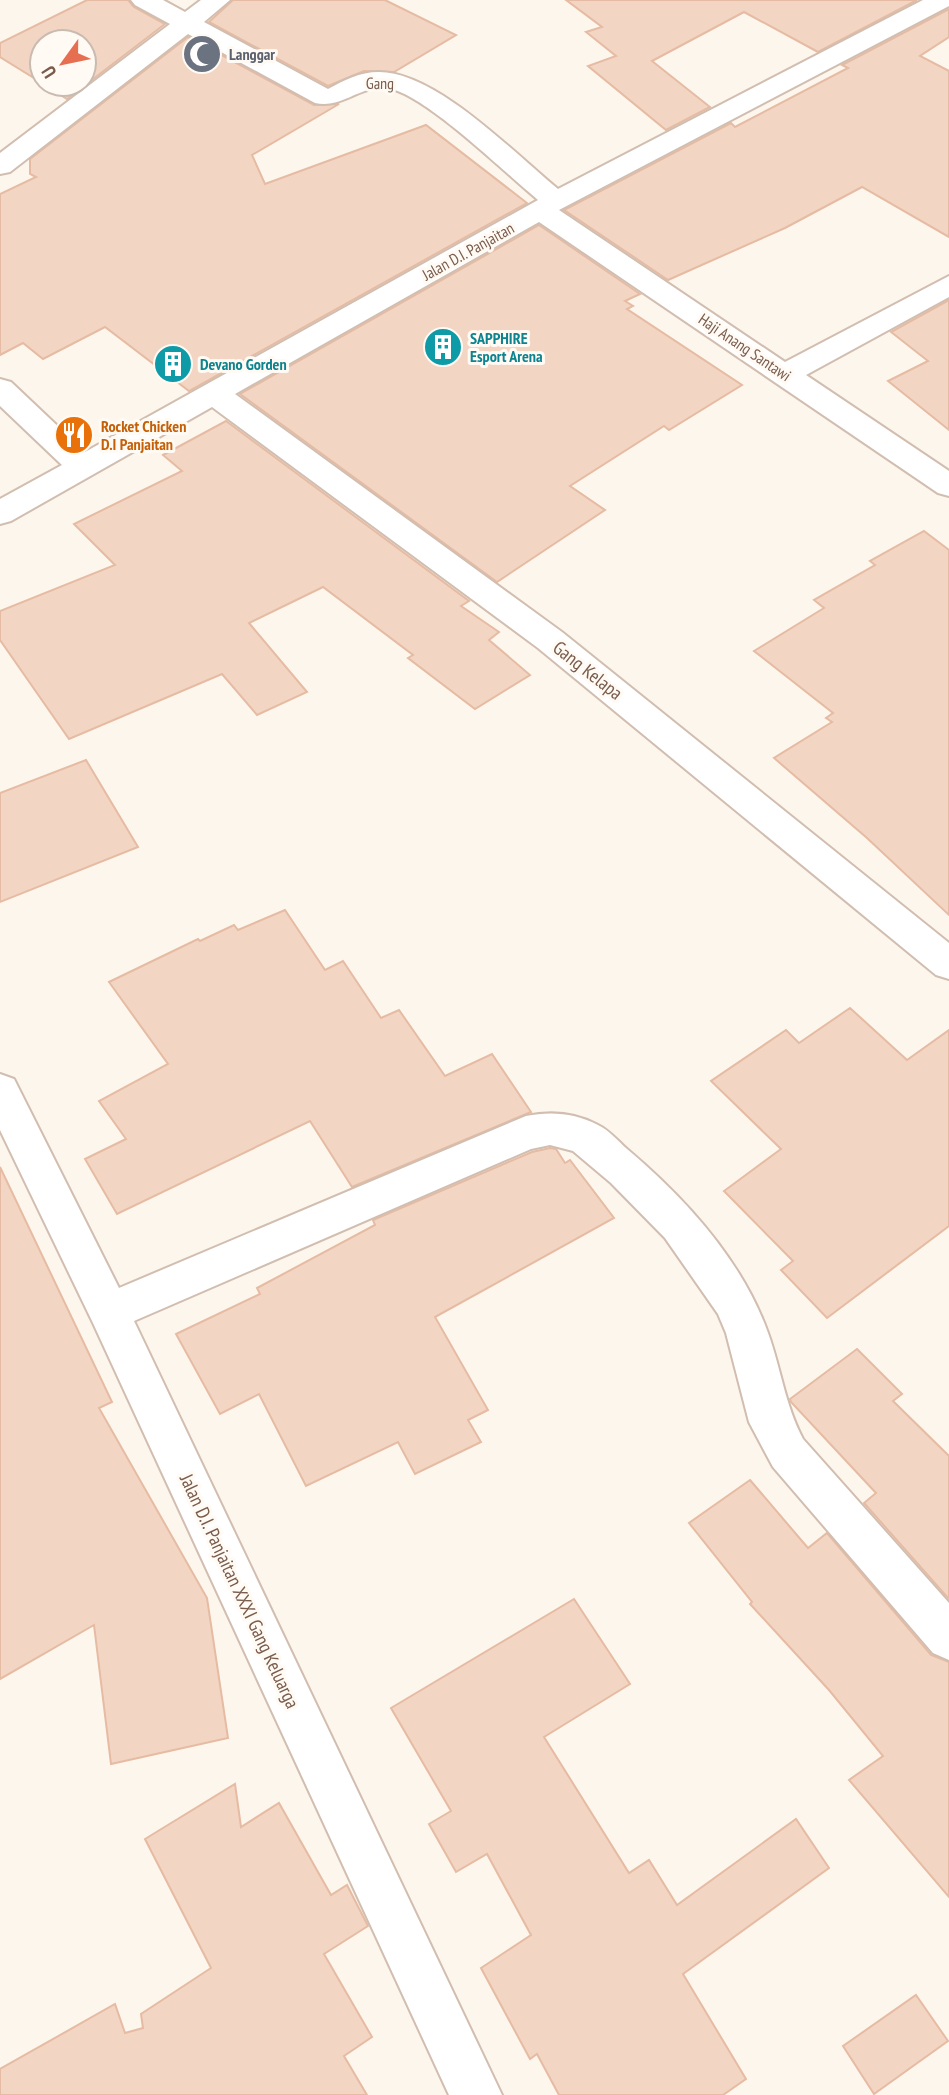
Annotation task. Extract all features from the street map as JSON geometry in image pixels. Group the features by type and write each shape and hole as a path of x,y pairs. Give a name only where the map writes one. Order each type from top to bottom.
{"street":[{"name":"Gang","path":"144,0 324,97 335,96 360,82 378,80 394,81 425,93 548,206"},
{"path":"0,166 217,0"},
{"name":"Jalan D.I. Panjaitan","path":"0,513 548,206 942,0"},
{"name":"Haji Anang Santawi","path":"548,206 949,486"},
{"path":"785,374 949,285"},
{"path":"0,389 82,466"},
{"name":"Gang Kelapa","path":"213,393 550,640 949,964"},
{"name":"Jalan D.I. Panjaitan XXXI Gang Keluarga","path":"0,1090 109,1312 476,2095"},
{"path":"109,1312 526,1133 550,1128 585,1138 625,1171 679,1225 724,1285 747,1333 771,1422 788,1453 949,1637"}],"building":[{"path":"87,0 128,0 134,7 165,24 98,75 98,28 30,28"},
{"path":"233,0 385,0 456,35 394,72 364,71 328,86 209,22"},
{"path":"566,0 917,0 818,52 744,12 652,61 710,107 666,130 588,66 616,56 586,32 602,27"},
{"path":"949,9 949,37 920,56 949,71 949,237 862,187 785,228 668,280 564,210 731,123 735,127 848,68 842,65"},
{"path":"28,29 28,74 0,57 0,43"},
{"path":"188,37 314,105 339,104 252,155 265,184 426,125 527,203 189,391 105,327 43,359 23,343 0,355 0,194 36,177 30,174 30,159"},
{"path":"539,225 640,294 625,301 633,306 627,309 742,385 669,430 664,426 570,486 605,510 497,582 240,394"},
{"path":"949,300 949,430 888,381 928,361 891,332"},
{"path":"226,421 469,601 461,606 499,632 489,640 530,675 475,709 408,658 413,655 323,587 249,623 307,692 257,715 222,674 69,739 0,640 0,611 115,565 74,524 182,471 163,455"},
{"path":"924,531 949,550 949,915 867,838 774,758 832,722 826,718 833,713 754,651 824,608 814,600 875,565 870,561"},
{"path":"86,760 138,847 0,902 0,793"},
{"path":"285,910 325,970 343,961 381,1018 399,1010 445,1076 492,1054 531,1112 352,1187 310,1121 117,1214 85,1159 126,1139 99,1101 168,1064 109,982 198,939 200,941 234,925 238,930"},
{"path":"850,1008 907,1060 949,1030 949,1226 827,1318 781,1270 793,1261 724,1191 781,1149 711,1081 786,1030 799,1043"},
{"path":"556,1149 565,1163 570,1160 614,1218 435,1317 488,1410 468,1420 481,1442 415,1474 398,1442 306,1486 259,1394 220,1414 176,1334 260,1294 257,1288 375,1225 373,1220 532,1152"},
{"path":"0,1167 112,1402 99,1408 207,1598 228,1738 111,1764 94,1625 0,1679"},
{"path":"857,1349 902,1394 893,1401 949,1456 949,1599 864,1503 876,1493 791,1402 790,1399"},
{"path":"750,1480 808,1548 827,1533 931,1655 949,1662 949,1897 849,1780 883,1756 829,1690 750,1604 752,1602 689,1523"},
{"path":"574,1599 630,1684 544,1737 629,1873 649,1860 677,1905 796,1819 829,1868 683,1974 746,2079 723,2095 559,2095 537,2054 530,2059 481,1968 531,1935 487,1854 456,1872 429,1824 451,1811 391,1708"},
{"path":"235,1784 241,1827 279,1803 331,1895 347,1885 368,1926 324,1954 372,2037 344,2056 367,2095 0,2095 0,2069 115,2004 125,2033 143,2028 141,2014 211,1968 145,1839"},
{"path":"916,1995 948,2041 874,2094 843,2046"}],"place":[{"name":"Langgar","path":"202,54"},
{"name":"SAPPHIRE Esport Arena","path":"443,347"},
{"name":"Devano Gorden","path":"173,364"},
{"name":"Rocket Chicken D.I Panjaitan","path":"74,435"}]}
